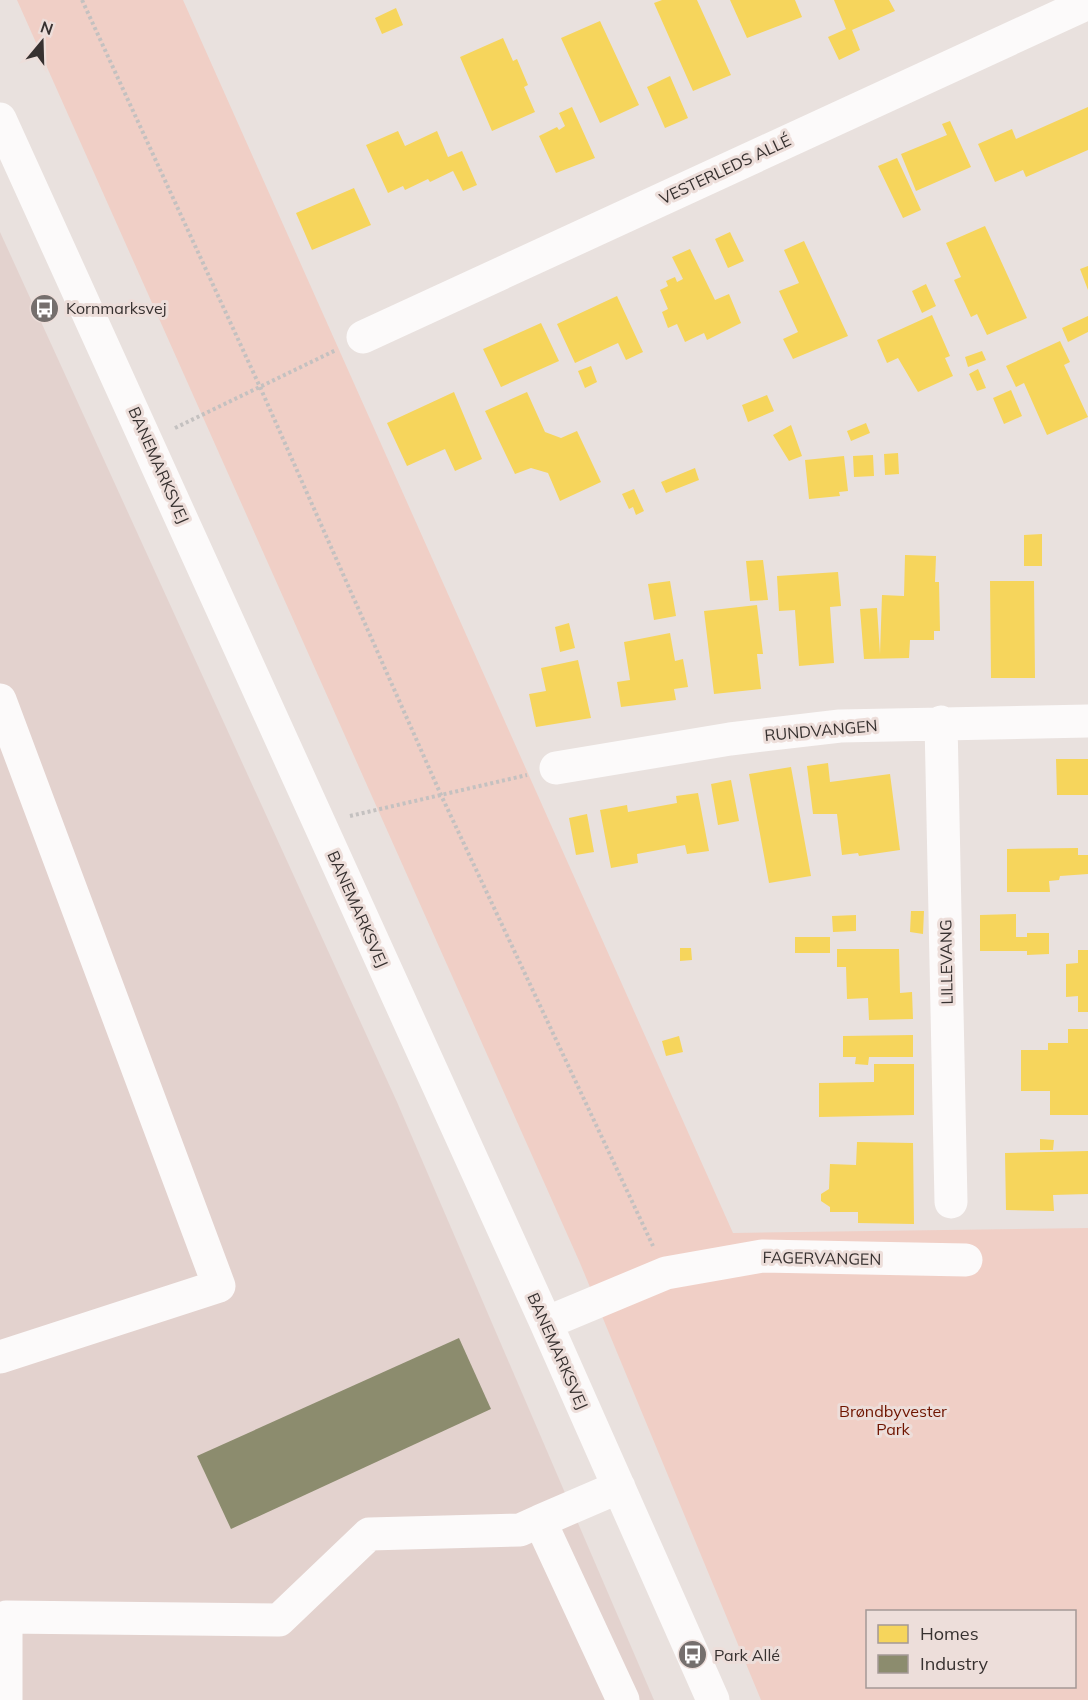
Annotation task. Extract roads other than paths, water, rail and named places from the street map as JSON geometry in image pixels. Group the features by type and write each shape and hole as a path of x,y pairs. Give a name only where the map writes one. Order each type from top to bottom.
{"street":[{"name":"VESTERLEDS ALLÉ","path":"363,337 1088,3"},
{"name":"BANEMARKSVEJ","path":"0,118 546,1323 713,1700"},
{"path":"0,700 219,1286 0,1357"},
{"name":"RUNDVANGEN","path":"556,768 730,739 840,726 941,722 1088,721"},
{"name":"LILLEVANG","path":"941,722 951,1202"},
{"name":"FAGERVANGEN","path":"546,1323 666,1273 762,1256 966,1260"},
{"path":"6,1700 6,1617 279,1620 369,1534 520,1530 619,1487"},
{"path":"540,1521 623,1700"}],"place":[{"name":"Kornmarksvej","path":"45,308"},
{"name":"Park Allé","path":"693,1655"}],"park label":[{"name":"Brøndbyvester Park","path":"893,1420"}]}
